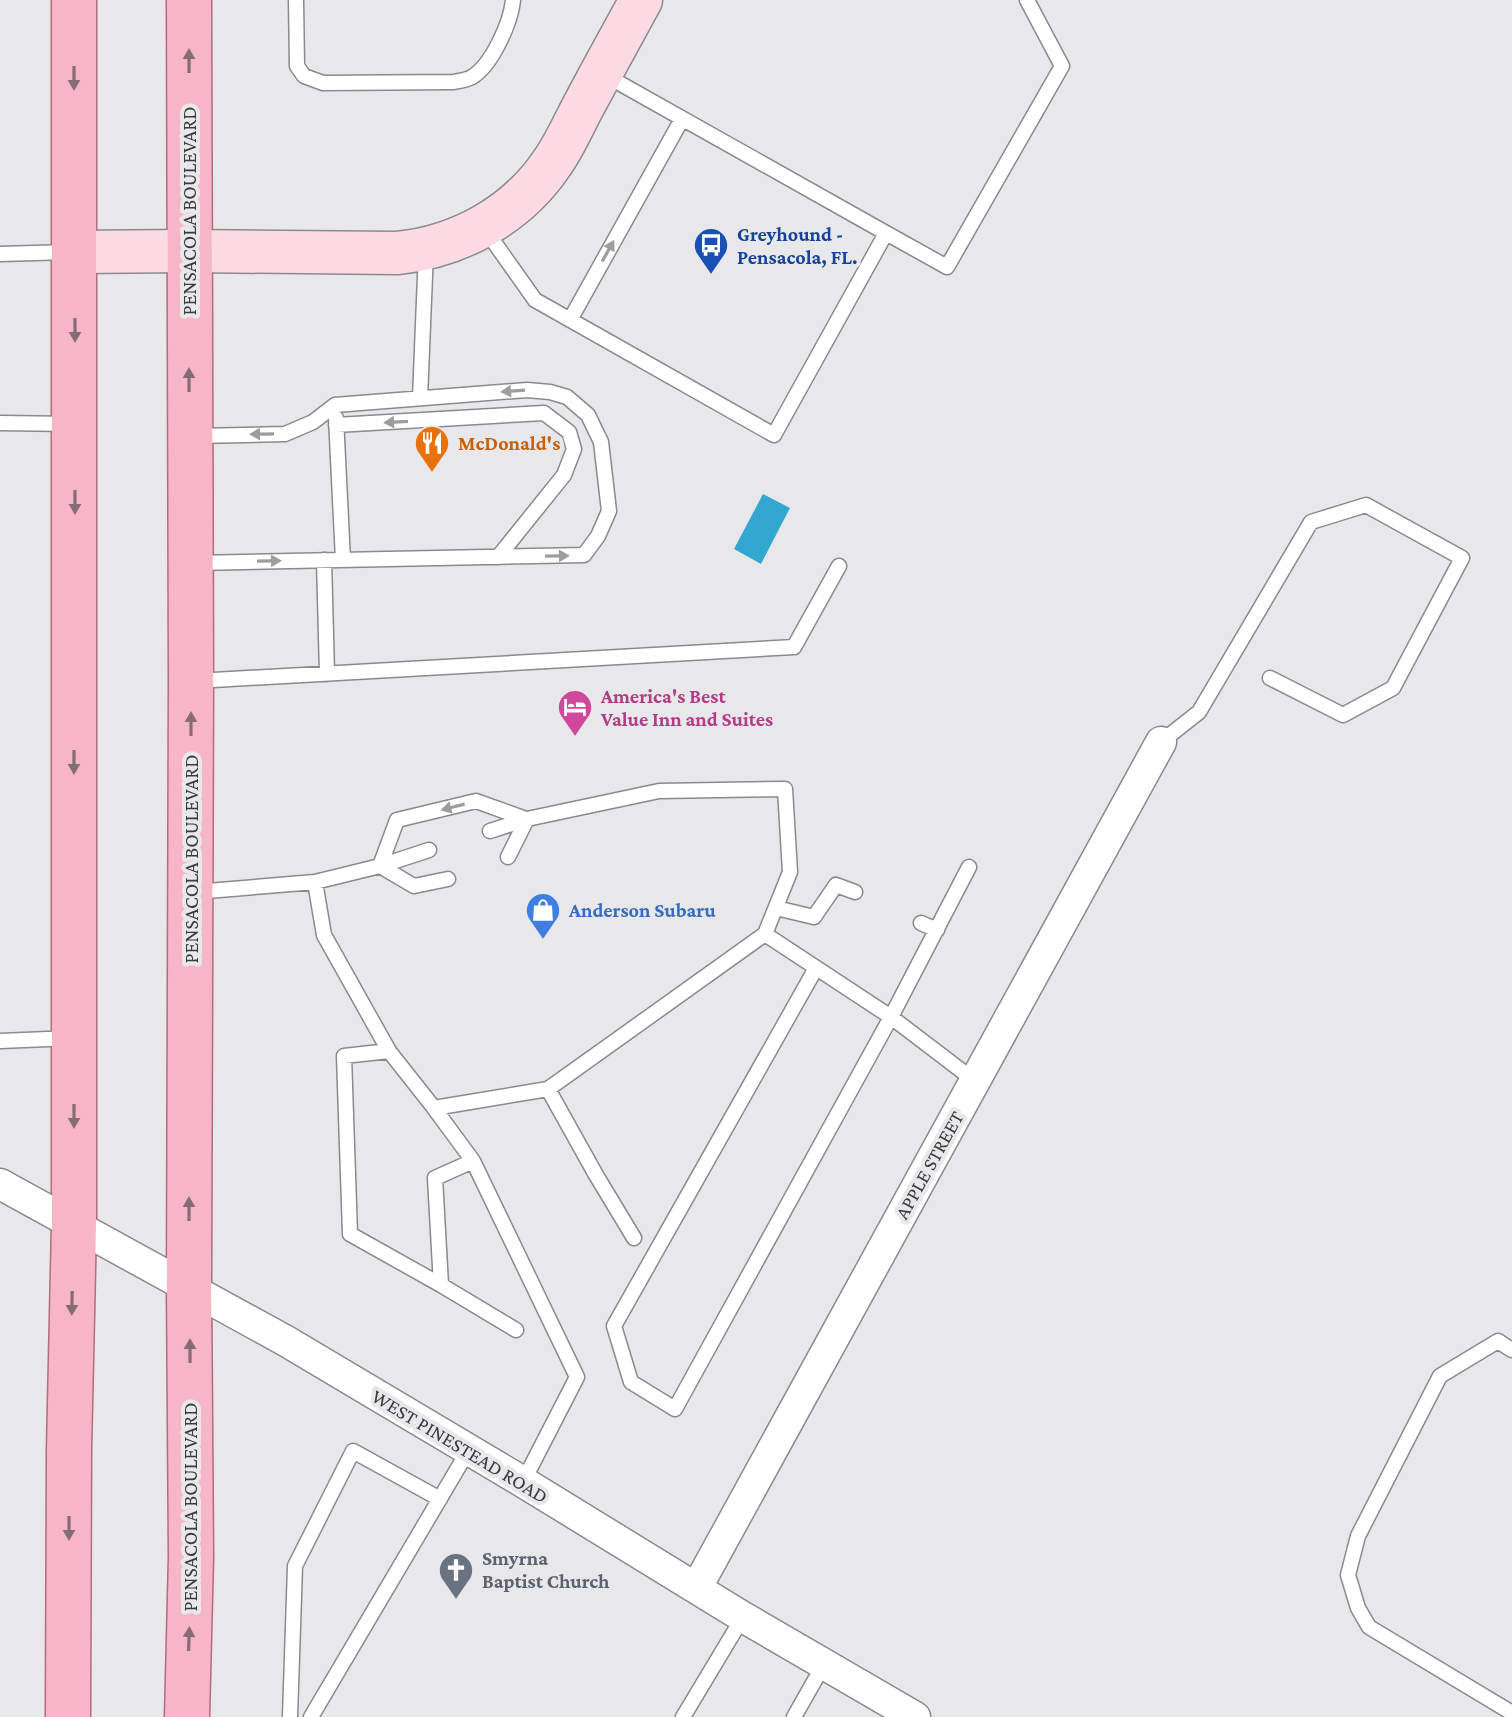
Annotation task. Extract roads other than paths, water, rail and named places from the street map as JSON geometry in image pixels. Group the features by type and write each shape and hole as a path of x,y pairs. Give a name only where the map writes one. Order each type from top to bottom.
{"main road":[{"path":"68,1717 74,1225 74,0"},
{"name":"PENSACOLA BOULEVARD","path":"187,1717 191,1557 189,0"},
{"path":"75,252 397,253 458,239 491,222 525,196 552,163 641,0"}],"street":[{"name":"APPLE STREET","path":"697,1587 1161,742"},
{"name":"WEST PINESTEAD ROAD","path":"0,1184 299,1349 824,1664 895,1712"}],"lane":[{"path":"296,0 297,66 304,76 323,83 454,82 471,78 486,64 498,43 511,14 513,0"},
{"path":"601,73 947,267 1062,66 1027,0"},
{"path":"570,320 682,119"},
{"path":"483,227 535,300 774,435 886,233"},
{"path":"420,398 426,248"},
{"path":"0,254 75,252"},
{"path":"190,436 285,434 313,422 335,405 527,390 550,392 567,397 588,415 601,442 609,511 598,536 584,555 191,563"},
{"path":"335,405 343,560"},
{"path":"336,425 544,413 569,432 574,449 564,475 498,557"},
{"path":"0,423 75,424"},
{"path":"1161,742 1199,712 1311,522 1366,505 1462,558 1393,688 1343,715 1270,678"},
{"path":"324,560 327,674"},
{"path":"191,681 794,647 839,566"},
{"path":"434,1108 548,1089 765,934 790,872 785,789 659,791 527,819 490,831"},
{"path":"380,866 397,820 476,801 527,819"},
{"path":"508,857 527,819"},
{"path":"190,892 315,882 429,850"},
{"path":"380,866 414,886 448,879"},
{"path":"816,968 614,1326 631,1382 675,1409 891,1017 969,867"},
{"path":"315,882 324,935 389,1051 473,1161 577,1377 523,1482"},
{"path":"776,908 814,917 836,885 855,892"},
{"path":"921,923 937,930"},
{"path":"765,934 891,1017 975,1081"},
{"path":"0,1041 74,1038"},
{"path":"389,1051 344,1056 350,1234 516,1330"},
{"path":"548,1089 634,1238"},
{"path":"441,1285 435,1178 473,1161"},
{"path":"1512,1350 1498,1341 1440,1376 1358,1536 1348,1575 1358,1608 1369,1627 1512,1713"},
{"path":"290,1717 295,1566 353,1451 440,1499"},
{"path":"311,1717 468,1451"},
{"path":"683,1717 743,1617"},
{"path":"794,1717 824,1664"}],"water":[{"path":"763,494 790,508 761,564 734,549"}],"place":[{"name":"Greyhound - Pensacola, FL.","path":"711,276"},
{"name":"McDonald's","path":"432,474"},
{"name":"America's Best Value Inn and Suites","path":"575,738"},
{"name":"Anderson Subaru","path":"543,941"},
{"name":"Smyrna Baptist Church","path":"456,1601"}]}
